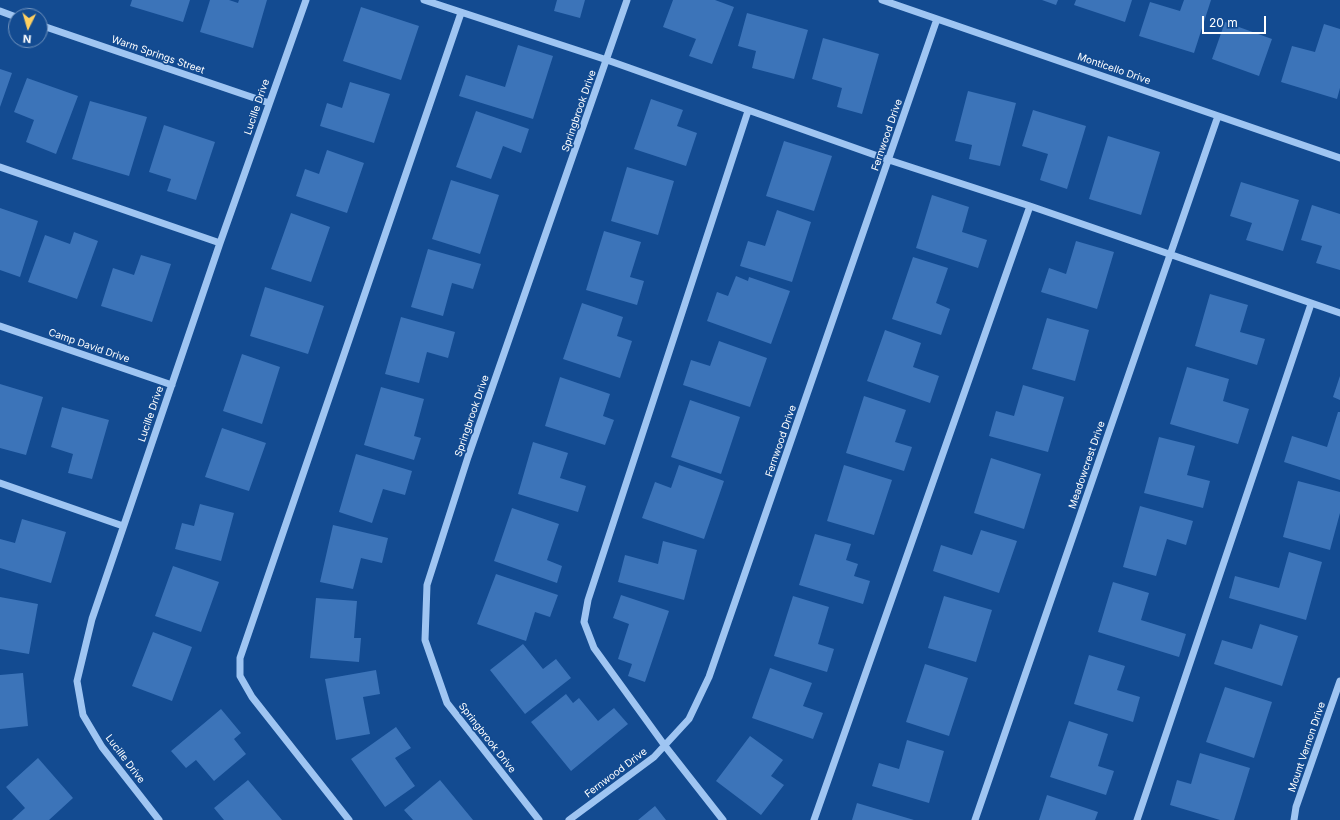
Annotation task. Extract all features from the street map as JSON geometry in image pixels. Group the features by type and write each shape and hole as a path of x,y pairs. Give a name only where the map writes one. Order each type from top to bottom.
{"street":[{"name":"Lucille Drive","path":"159,820 102,747 83,715 77,681 92,619 123,526 220,243 306,0"},
{"path":"424,0 607,60 889,160 1030,206 1340,313"},
{"name":"Springbrook Drive","path":"539,820 447,703 425,640 427,585 468,457 627,0"},
{"name":"Monticello Drive","path":"882,0 1340,158"},
{"path":"349,820 252,697 240,676 240,658 461,13"},
{"name":"Fernwood Drive","path":"569,820 654,758 689,719 710,677 937,19"},
{"name":"Warm Springs Street","path":"48,28 269,103"},
{"path":"723,820 664,746 594,648 584,622 588,600 748,111"},
{"name":"Meadowcrest Drive","path":"975,820 1218,116"},
{"path":"0,167 220,243"},
{"path":"814,820 1030,206"},
{"path":"1137,820 1311,304"},
{"name":"Camp David Drive","path":"0,326 172,386"},
{"path":"0,483 123,526"},
{"name":"Mount Vernon Drive","path":"1294,820 1296,807 1340,681"}],"building":[{"path":"132,0 190,0 183,22 130,6"},
{"path":"210,0 229,0 238,3 239,0 267,0 253,48 200,32"},
{"path":"557,0 585,0 580,18 554,11"},
{"path":"673,0 715,0 734,7 712,64 689,56 696,39 663,27"},
{"path":"1042,0 1058,0 1056,5"},
{"path":"1076,0 1132,0 1125,22 1074,5"},
{"path":"1184,0 1211,0 1194,53 1139,36 1150,2 1180,11"},
{"path":"361,7 419,26 401,80 343,61"},
{"path":"747,13 808,30 794,79 752,68 756,51 738,46"},
{"path":"1225,22 1272,39 1259,76 1212,59"},
{"path":"1324,24 1340,29 1340,88 1337,99 1281,82 1292,46 1315,52"},
{"path":"823,38 879,54 862,114 837,107 842,88 812,79"},
{"path":"518,45 553,56 533,119 459,96 466,75 505,87"},
{"path":"0,69 12,73 0,107"},
{"path":"27,78 78,96 56,154 26,142 34,120 14,112"},
{"path":"350,82 390,94 374,143 320,126 327,103 342,108"},
{"path":"968,91 1016,103 1000,166 969,159 972,145 955,141"},
{"path":"651,99 683,110 677,126 697,133 686,166 634,149"},
{"path":"90,101 147,117 129,176 72,159"},
{"path":"1033,110 1086,126 1067,189 1040,180 1048,154 1022,146"},
{"path":"476,111 529,129 521,153 503,146 491,179 456,167"},
{"path":"164,125 215,142 196,200 167,191 171,179 149,172"},
{"path":"1108,136 1160,152 1141,215 1089,199"},
{"path":"784,141 832,156 814,211 766,196"},
{"path":"327,150 364,163 347,213 296,196 305,169 319,174"},
{"path":"627,167 674,181 658,235 611,221"},
{"path":"451,180 499,195 480,254 432,239"},
{"path":"1241,182 1299,200 1283,251 1246,240 1252,223 1230,216"},
{"path":"932,195 969,207 962,232 987,240 978,268 916,248"},
{"path":"1312,205 1340,214 1340,270 1316,263 1322,246 1301,240"},
{"path":"0,208 38,221 20,277 0,270"},
{"path":"777,210 811,222 792,282 740,266 748,241 765,246"},
{"path":"291,213 330,227 311,282 271,269"},
{"path":"604,231 641,242 630,277 644,281 637,305 586,290"},
{"path":"74,232 98,241 77,299 28,282 45,235 70,244"},
{"path":"1076,241 1114,252 1097,309 1041,292 1049,268 1066,274"},
{"path":"428,249 481,264 473,289 452,283 443,316 411,307"},
{"path":"141,255 171,264 152,322 101,306 113,268 134,275"},
{"path":"913,257 948,268 936,303 950,309 941,335 892,319"},
{"path":"736,276 748,281 749,277 790,291 771,344 707,321 717,292 728,296"},
{"path":"265,287 324,306 308,354 250,336"},
{"path":"1210,294 1248,305 1240,332 1265,339 1257,365 1195,346"},
{"path":"582,303 623,317 617,336 632,341 620,378 563,359"},
{"path":"401,317 455,332 448,358 427,352 419,383 385,374"},
{"path":"1047,318 1089,330 1075,381 1032,369"},
{"path":"885,330 921,343 913,367 939,376 930,403 867,381"},
{"path":"719,341 767,358 750,407 683,385 691,360 710,366"},
{"path":"242,354 280,367 262,424 223,411"},
{"path":"1187,367 1229,379 1223,401 1249,409 1238,444 1170,424"},
{"path":"1340,376 1340,400 1333,397"},
{"path":"560,377 610,394 603,416 614,420 605,445 545,426"},
{"path":"0,384 43,397 26,455 0,448"},
{"path":"1023,385 1064,397 1048,452 989,436 996,411 1014,416"},
{"path":"381,387 424,399 414,436 421,438 414,460 364,445"},
{"path":"864,396 906,410 895,442 912,447 904,471 846,453"},
{"path":"690,400 740,417 721,474 671,457"},
{"path":"62,407 109,420 92,479 68,473 73,454 51,447"},
{"path":"1338,412 1340,412 1340,480 1284,462 1292,436 1327,447"},
{"path":"222,428 266,443 249,491 205,477"},
{"path":"1159,437 1195,446 1187,475 1210,481 1203,508 1144,493"},
{"path":"533,442 568,453 560,478 586,486 578,512 518,494"},
{"path":"356,454 412,471 405,495 383,489 372,523 339,512"},
{"path":"991,458 1041,474 1024,529 974,513"},
{"path":"679,465 724,481 704,539 642,518 655,482 671,488"},
{"path":"844,465 892,480 874,535 827,521"},
{"path":"1298,481 1340,492 1340,513 1330,550 1283,537"},
{"path":"200,504 234,513 221,561 175,549 182,523 194,526"},
{"path":"1140,506 1193,521 1186,545 1167,539 1156,576 1123,567"},
{"path":"512,508 559,524 547,560 562,566 557,583 494,561"},
{"path":"22,519 66,532 51,583 0,568 0,539 15,543"},
{"path":"333,525 388,538 382,563 361,558 353,589 320,582"},
{"path":"981,530 1017,541 999,593 933,571 941,545 972,555"},
{"path":"815,534 851,544 846,560 858,564 854,576 870,581 863,604 799,585"},
{"path":"663,541 697,550 684,600 618,582 625,555 658,564"},
{"path":"1289,552 1322,562 1306,620 1229,598 1235,576 1279,588"},
{"path":"173,566 219,582 201,632 155,616"},
{"path":"496,574 558,595 550,617 535,612 526,641 477,624"},
{"path":"1113,582 1149,593 1141,620 1186,634 1179,657 1098,632"},
{"path":"621,595 669,611 645,682 628,676 632,664 618,659 629,624 613,618"},
{"path":"793,596 829,607 818,644 834,649 827,672 774,656"},
{"path":"944,596 992,610 976,662 928,648"},
{"path":"0,597 38,604 29,654 0,649"},
{"path":"316,598 357,601 354,638 361,638 359,662 310,658"},
{"path":"1260,624 1298,636 1282,686 1214,664 1222,640 1252,649"},
{"path":"153,632 192,647 172,701 132,686"},
{"path":"523,644 543,669 556,659 571,678 525,714 490,670"},
{"path":"1089,655 1125,666 1117,690 1140,697 1133,722 1074,704"},
{"path":"925,664 968,678 949,736 906,722"},
{"path":"770,668 812,683 803,706 823,713 813,739 752,718"},
{"path":"376,670 380,694 363,697 370,734 336,740 325,679"},
{"path":"23,673 28,726 0,729 0,675"},
{"path":"1225,687 1272,702 1254,758 1206,742"},
{"path":"566,694 573,703 579,698 598,721 614,708 628,724 571,771 531,722"},
{"path":"221,709 241,733 234,739 246,754 214,781 196,760 186,768 171,751"},
{"path":"1069,721 1108,734 1098,766 1114,771 1106,795 1050,777"},
{"path":"396,727 411,748 395,758 415,786 385,807 351,759"},
{"path":"750,736 783,760 771,776 784,785 761,815 716,781"},
{"path":"907,740 944,751 929,803 872,786 879,763 899,769"},
{"path":"1200,753 1250,768 1234,820 1220,820 1170,805 1177,780 1191,784"},
{"path":"38,758 73,798 49,820 12,820 25,808 6,787"},
{"path":"248,780 282,820 224,820 214,808"},
{"path":"440,780 473,820 413,820 404,810"},
{"path":"1047,795 1098,812 1095,820 1039,820"},
{"path":"857,803 914,820 852,820"},
{"path":"655,806 666,820 638,820"}]}
